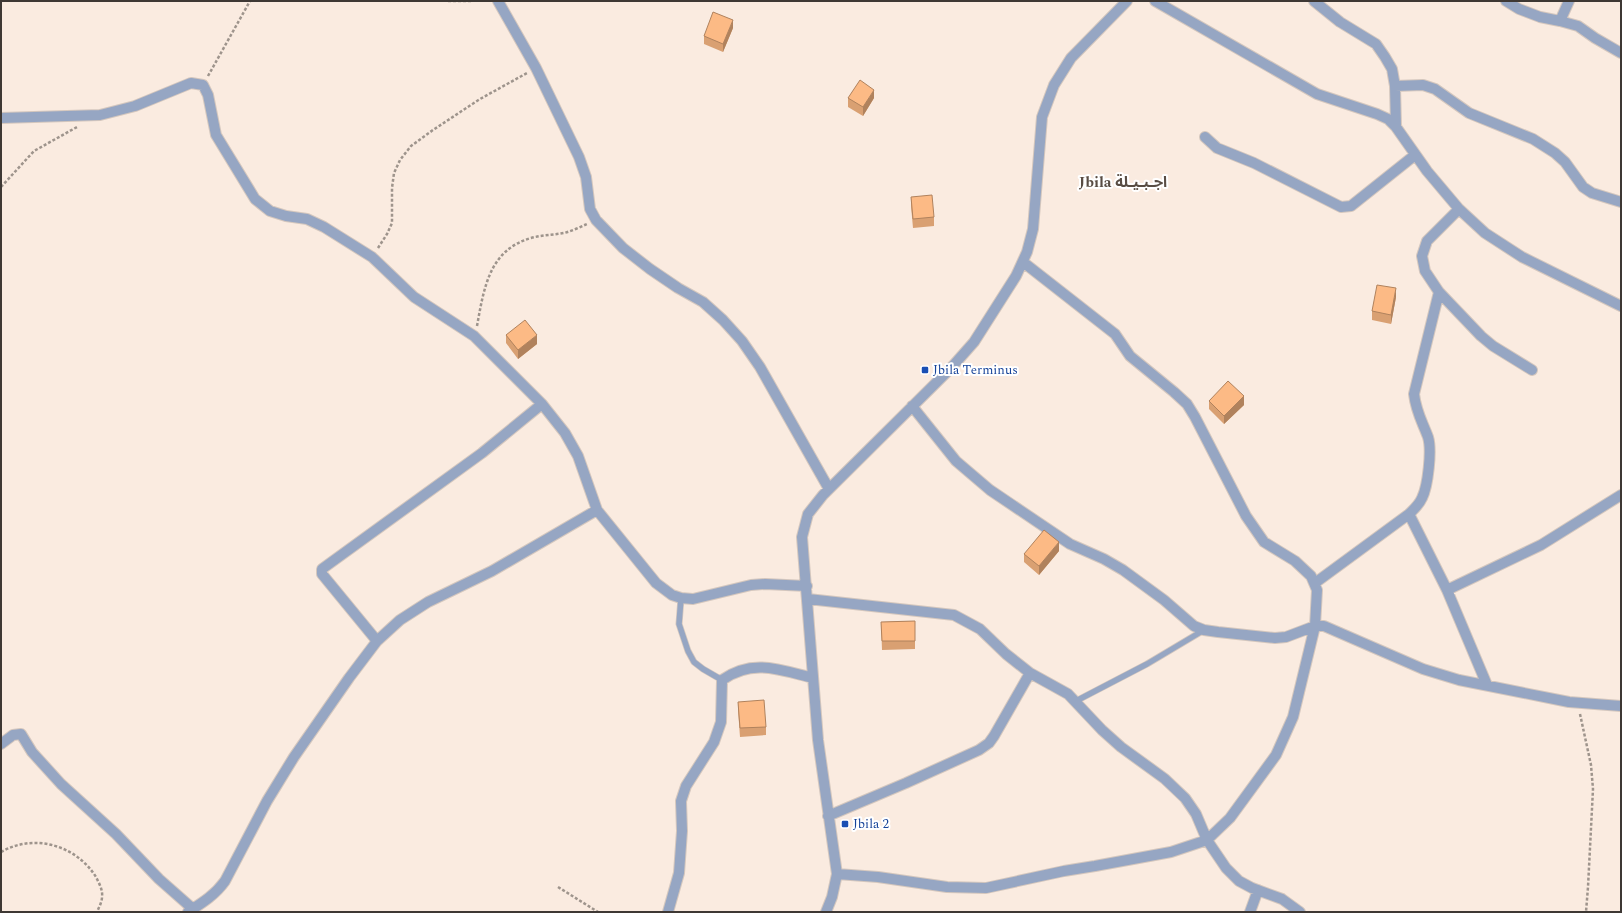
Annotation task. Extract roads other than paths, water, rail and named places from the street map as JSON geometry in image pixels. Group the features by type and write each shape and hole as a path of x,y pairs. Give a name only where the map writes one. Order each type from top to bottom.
{"street":[{"path":"498,1 536,68 578,157 586,176 590,209 596,220 623,248 650,269 702,302 723,320 742,341 760,367 829,489"},
{"path":"826,912 832,897 836,874 834,846 828,816 818,740 802,537 808,514 829,489 952,368 974,342 1016,276 1027,252 1033,229 1042,117 1054,85 1071,58 1127,1"},
{"path":"1155,1 1317,94 1377,114 1388,120 1396,127 1426,171 1459,209 1485,233 1522,257 1621,306"},
{"path":"1314,1 1340,22 1376,44 1385,57 1392,69 1395,86 1396,127"},
{"path":"1506,1 1519,9 1540,17 1578,26 1621,53"},
{"path":"1560,21 1568,1"},
{"path":"1,118 100,115 135,106 191,83 203,85 208,95 216,135 255,199 270,210 286,216 307,219 324,227 372,257 414,297 474,336 542,404 565,433 578,456 597,510 656,582 672,595 681,598 693,599 751,585 766,584 807,586"},
{"path":"1395,86 1423,85 1435,89 1469,113 1533,139 1555,153 1565,162 1583,187 1592,193 1621,202"},
{"path":"1205,137 1217,148 1254,163 1341,207 1351,206 1415,155"},
{"path":"1459,209 1427,241 1422,256 1425,271 1439,292 1481,336 1493,346 1532,370"},
{"path":"836,874 878,877 946,887 971,889 986,888 1064,871 1171,852 1207,840 1230,818 1276,755 1293,717 1315,626 1317,590 1311,576 1295,561 1264,542 1255,531 1187,404 1130,356 1115,334 1023,262"},
{"path":"1315,584 1409,514 1417,506 1423,496 1430,460 1428,438 1416,408 1414,394 1439,292"},
{"path":"377,641 322,574 322,569 482,453 542,404"},
{"path":"912,406 956,461 990,490 1070,544 1104,559 1123,570 1164,600 1194,626 1204,630 1275,638 1286,636 1315,626 1324,626 1423,669 1459,680 1577,703 1621,706"},
{"path":"1447,590 1541,545 1621,495"},
{"path":"1,744 13,734 21,734 32,752 61,784 116,834 190,910 218,891 225,881 267,801 294,757 348,678 377,641 400,620 428,602 492,571 597,510"},
{"path":"1409,514 1447,590 1487,685"},
{"path":"808,599 954,615 980,629 1006,654 1030,673 1068,694 1111,738 1165,779 1185,798 1196,814 1207,840 1226,868 1239,881 1282,899 1300,912"},
{"path":"668,912 679,873 682,830 681,801 686,786 714,742 721,722 722,680 727,676 750,668 766,666 813,678"},
{"path":"828,816 979,750 994,736 1030,673"},
{"path":"1250,912 1258,890"}],"lane":[{"path":"681,598 679,624 688,651 694,662 722,680"},
{"path":"1076,701 1147,664 1204,630"}],"place":[{"name":"Jbila Terminus","path":"925,370"},
{"name":"Jbila 2","path":"845,824"}],"district":[{"name":"Jbila اجـبـيـلة","path":"1123,182"}]}
